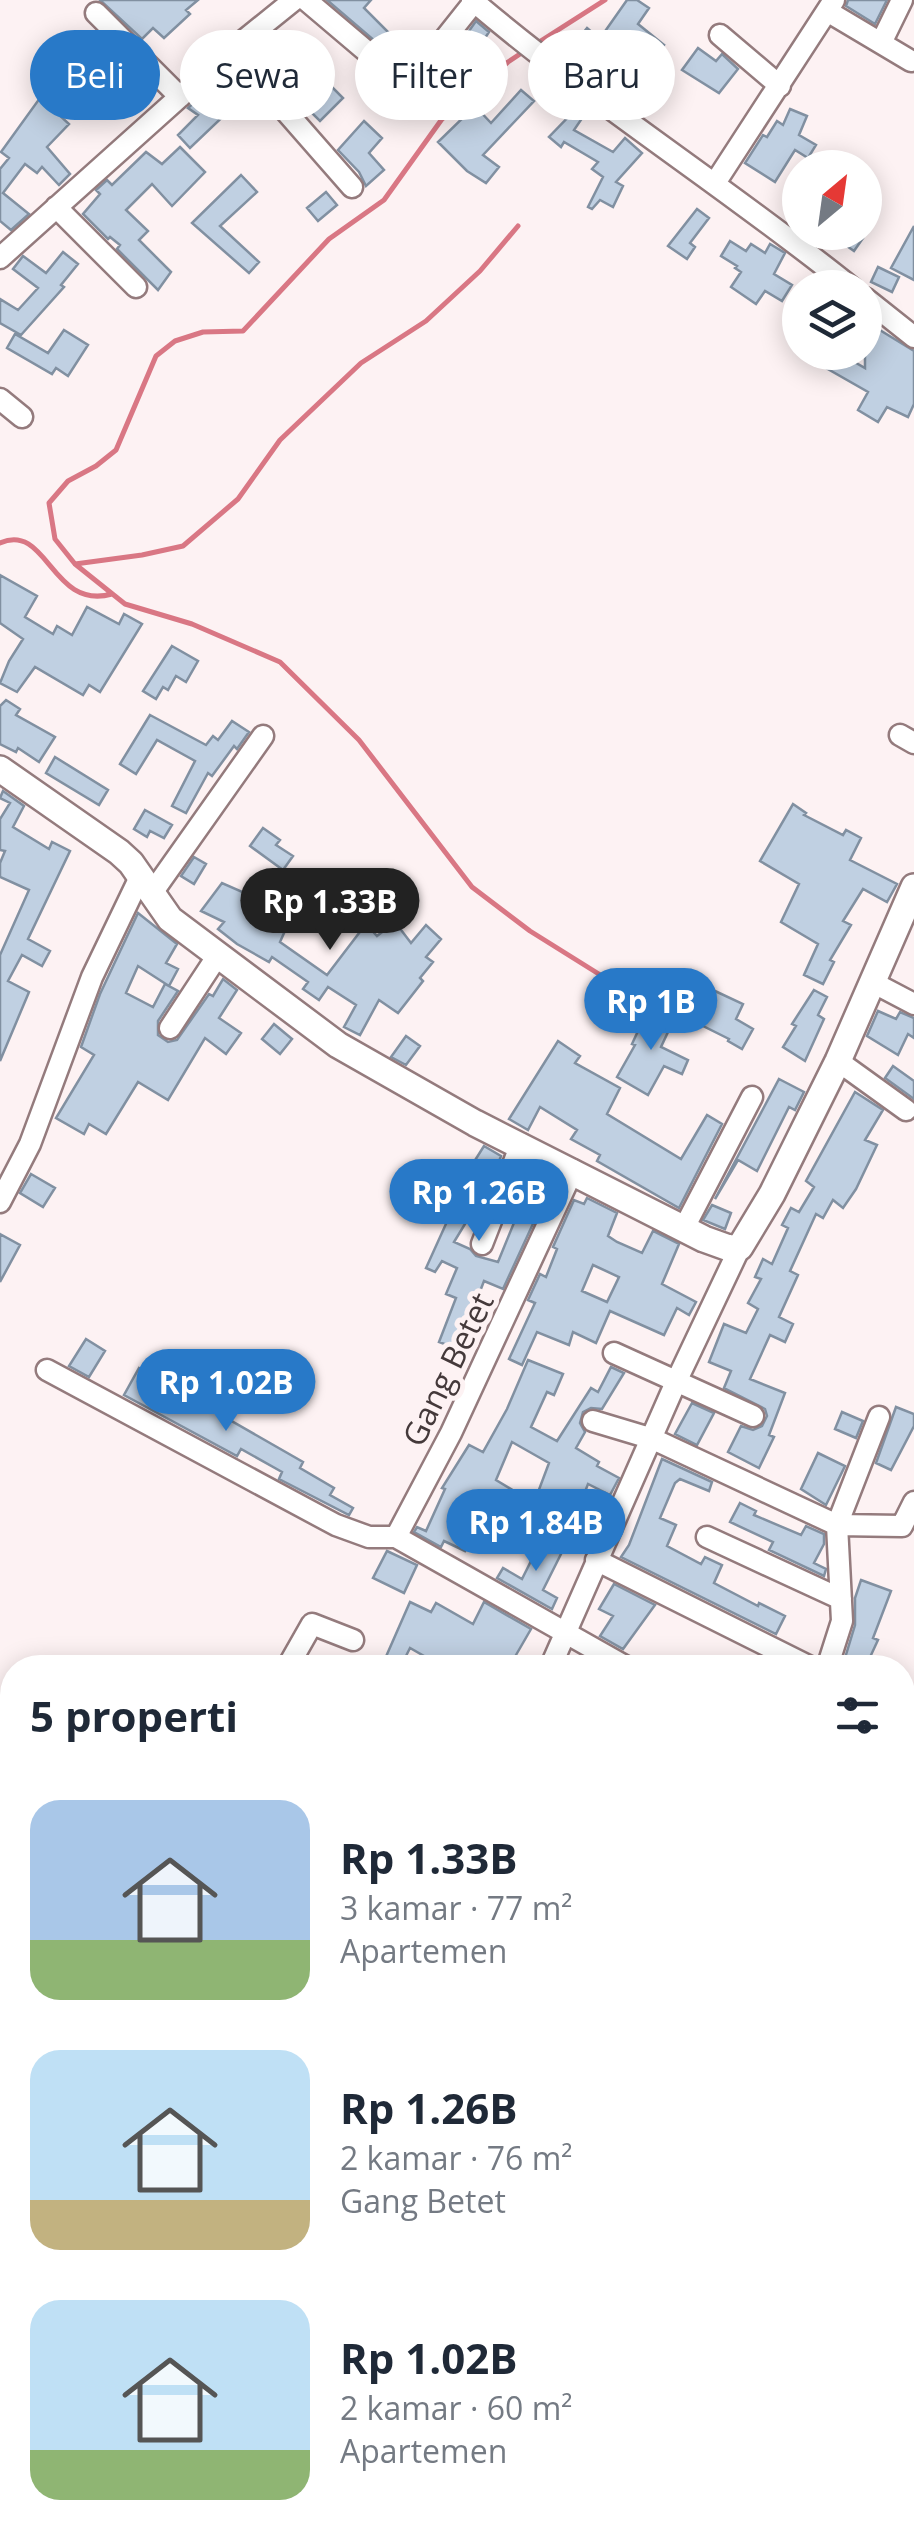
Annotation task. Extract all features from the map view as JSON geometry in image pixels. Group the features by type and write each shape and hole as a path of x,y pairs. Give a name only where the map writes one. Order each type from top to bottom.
{"street":[{"path":"257,30 294,0"},
{"path":"306,0 355,42"},
{"path":"881,43 902,0"},
{"path":"451,30 473,1 828,270"},
{"path":"714,183 830,6 910,61"},
{"path":"0,258 180,97 96,13"},
{"path":"720,35 780,86"},
{"path":"294,120 352,186"},
{"path":"56,208 136,287"},
{"path":"882,312 914,337"},
{"path":"0,398 22,417"},
{"path":"0,1202 30,1144 92,978 146,885 263,736"},
{"path":"0,769 94,832 131,863 170,919 338,1045 483,1126 713,1244 740,1247"},
{"path":"556,1655 676,1382 740,1247 772,1194 838,1061 912,897"},
{"path":"170,1028 218,955"},
{"path":"874,983 914,1004"},
{"path":"838,1061 906,1110"},
{"path":"684,1228 752,1097"},
{"path":"482,1244 521,1144"},
{"name":"Gang Betet","path":"396,1536 451,1433 572,1170"},
{"path":"614,1352 753,1416"},
{"path":"47,1370 336,1525 356,1534 396,1536 605,1655"},
{"path":"830,1655 842,1620 836,1525 879,1417"},
{"path":"593,1420 652,1439 836,1525 902,1526 914,1502"},
{"path":"707,1537 841,1598"},
{"path":"596,1560 786,1655"},
{"path":"295,1655 312,1624 353,1640"}],"building":[{"path":"100,0 198,0 186,10 190,14 164,38 160,30 153,28 132,30"},
{"path":"327,0 371,0 364,8 386,30 362,30"},
{"path":"627,0 637,0 649,8 638,24 645,30 606,30"},
{"path":"848,0 887,0 875,24 846,6"},
{"path":"476,21 487,30 470,30"},
{"path":"698,48 716,61 722,54 738,69 719,93 682,70"},
{"path":"335,90 343,98 335,106"},
{"path":"521,90 528,96 528,107 483,155 499,167 486,183 467,171 438,142 461,120 508,120 508,104"},
{"path":"790,109 807,116 799,135 816,145 813,150 782,150 782,171 775,182 745,163 777,121 783,125"},
{"path":"30,112 30,120 65,120 69,124 47,147 70,174 59,185 42,167 37,173 25,164 3,193 29,214 11,230 0,221 0,169 9,158 1,152"},
{"path":"193,120 219,120 190,148 178,135"},
{"path":"565,120 581,120 574,130 613,152 625,138 642,153 616,182 623,186 613,207 600,200 592,209 588,207 603,177 592,169 598,162 564,142 561,147 549,137"},
{"path":"364,121 382,138 369,153 384,170 366,186 359,172 338,150"},
{"path":"180,147 205,172 172,206 152,184 126,210 148,231 139,240 171,272 158,290 117,249 120,245 108,239 83,214 100,194 96,190 107,180 112,185 146,152 162,164"},
{"path":"241,175 257,192 220,226 259,262 249,273 192,223"},
{"path":"326,192 337,205 318,221 307,208"},
{"path":"697,209 709,218 690,243 695,247 687,259 668,246"},
{"path":"914,226 914,280 891,268"},
{"path":"730,241 746,251 751,244 765,253 770,244 785,253 774,274 782,279 782,301 765,291 756,304 731,287 741,272 721,256"},
{"path":"63,252 78,264 61,285 64,287 21,335 0,323 0,299 18,310 38,288 13,269 23,256 46,273"},
{"path":"878,267 899,277 892,292 882,287 882,270 877,270"},
{"path":"64,330 88,345 68,376 56,368 52,374 7,348 15,334 48,353"},
{"path":"882,331 914,351 914,404 908,417 887,407 878,422 858,410 868,392 830,370 882,370"},
{"path":"0,575 37,596 25,617 53,634 57,626 72,635 87,607 119,624 124,614 142,624 100,692 89,685 83,695 35,667 17,692 0,683 23,639 0,623"},
{"path":"172,646 198,661 186,682 176,676 168,690 163,687 156,699 143,691"},
{"path":"6,700 20,709 16,715 55,737 39,762 18,748 16,752 0,744 0,706"},
{"path":"150,715 206,745 213,736 218,740 232,721 249,732 212,776 208,773 186,813 172,806 195,761 157,740 136,774 120,764"},
{"path":"55,757 108,790 99,805 46,773"},
{"path":"3,791 24,806 13,827 49,849 52,842 70,851 28,939 50,951 42,966 22,955 8,981 29,992 0,1061 0,955 29,890 0,877 5,851 0,850 0,819 10,803 0,798"},
{"path":"793,804 804,815 843,835 846,830 861,838 850,860 897,884 887,902 863,889 843,921 851,925 830,960 834,962 823,984 804,975 818,944 781,922 799,884 760,861"},
{"path":"145,810 172,825 164,838 150,831 147,837 134,829"},
{"path":"263,828 280,840 276,845 293,856 283,870 250,846"},
{"path":"194,857 206,864 194,884 181,876"},
{"path":"264,876 282,890 265,913 288,924 280,942 327,975 366,924 377,936 395,922 411,943 426,925 441,939 426,957 433,962 420,978 423,981 398,1013 379,1000 360,1035 344,1027 356,1005 328,987 319,1000 303,989 308,982 272,957 269,962 237,944 218,929 224,922 201,911 222,883 249,895"},
{"path":"138,913 177,944 166,963 178,969 169,986 138,966 126,993 153,1007 165,984 178,991 158,1021 158,1035 168,1042 177,1040 223,979 237,990 219,1018 241,1033 226,1054 205,1038 168,1100 138,1082 106,1134 89,1124 84,1134 56,1118 94,1055 81,1047 100,994"},
{"path":"814,990 827,997 818,1015 824,1019 805,1061 783,1047 796,1026 792,1024"},
{"path":"715,991 743,1004 736,1019 753,1029 742,1049 675,1012 683,996 706,1009"},
{"path":"650,1005 675,1017 661,1047 688,1060 682,1074 664,1066 648,1095 617,1077 635,1045 632,1044"},
{"path":"878,1011 896,1019 900,1012 914,1018 914,1038 908,1034 898,1055 867,1036"},
{"path":"274,1024 292,1039 280,1054 262,1039"},
{"path":"406,1036 420,1046 406,1065 391,1057"},
{"path":"558,1041 580,1056 575,1063 620,1088 607,1114 681,1159 707,1115 722,1124 679,1208 597,1161 600,1155 571,1139 577,1130 540,1107 528,1130 509,1119"},
{"path":"893,1066 914,1081 914,1099 885,1078"},
{"path":"779,1079 804,1092 795,1110 789,1107 757,1171 738,1160 715,1199"},
{"path":"855,1092 883,1110 865,1140 877,1145 843,1208 833,1200 823,1218 816,1214 790,1271 798,1275 779,1317 793,1324 785,1342 770,1335 750,1379 785,1393 769,1435 774,1437 759,1468 728,1452 741,1426 753,1430 762,1426 767,1416 765,1409 724,1388 731,1371 709,1362 724,1324 746,1333 758,1309 748,1303 761,1279 755,1277 763,1259 772,1264 788,1228 782,1225 791,1208 799,1212 814,1187 806,1181"},
{"path":"484,1146 501,1156 493,1178 454,1242 476,1256 498,1262 531,1181 549,1189 503,1289 484,1281 458,1349 439,1342 456,1298 446,1294 457,1268 442,1261 435,1272 426,1268 450,1215 443,1211"},
{"path":"31,1174 55,1188 43,1207 20,1193"},
{"path":"587,1198 617,1213 608,1236 642,1253 653,1231 679,1244 662,1284 696,1302 689,1315 677,1308 664,1335 610,1311 596,1343 573,1332 569,1345 537,1332 522,1365 509,1359 535,1303 528,1300 540,1274 546,1277 557,1249 553,1247 574,1200 584,1204","holes":["593,1265 619,1277 607,1302 582,1291"]},
{"path":"712,1205 731,1213 725,1229 703,1220"},
{"path":"0,1234 20,1245 0,1282"},
{"path":"86,1339 105,1351 89,1377 69,1366"},
{"path":"528,1360 563,1374 554,1395 547,1392 531,1427 557,1441 591,1388 598,1392 611,1367 624,1373 602,1409 583,1412 580,1423 585,1432 576,1448 619,1478 610,1495 588,1484 576,1515 562,1509 548,1537 499,1510 486,1536 475,1531 465,1551 444,1541 441,1547 414,1532 417,1527 426,1531 445,1489 442,1488 469,1445 483,1452","holes":["512,1442 549,1463 534,1503 496,1480"]},
{"path":"139,1368 303,1462 300,1468 334,1488 330,1495 353,1508 349,1515 279,1479 282,1472 241,1449 237,1456 124,1395"},
{"path":"692,1403 714,1413 697,1445 675,1434"},
{"path":"896,1407 914,1414 914,1426 891,1470 876,1463"},
{"path":"842,1412 863,1421 856,1438 835,1429"},
{"path":"818,1453 845,1466 826,1505 801,1489"},
{"path":"662,1459 712,1482 709,1491 680,1479 675,1483 660,1518 676,1525 667,1546 701,1564 705,1557 722,1565 714,1583 785,1616 776,1634 621,1557"},
{"path":"740,1503 756,1511 754,1515 801,1535 806,1526 824,1534 824,1544 814,1563 826,1569 824,1576 769,1550 773,1542 730,1522"},
{"path":"542,1539 563,1550 543,1590 557,1598 552,1609 497,1578 503,1568 522,1579"},
{"path":"387,1551 417,1565 404,1593 373,1578"},
{"path":"861,1580 891,1591 873,1638 878,1640 871,1655 846,1655 855,1625 855,1598"},
{"path":"614,1584 655,1605 623,1649 600,1636 613,1616 599,1609"},
{"path":"410,1602 431,1612 436,1603 473,1624 484,1602 531,1629 516,1655 422,1655 410,1648 406,1655 387,1655"}],"waterway":[{"path":"558,30 605,0"},
{"path":"526,50 442,119 384,200 329,239 243,331 203,332 175,341 156,356 116,450 68,481 49,503 55,539 75,564 125,604 192,624 280,662 359,740 472,887 530,931 602,976 655,997"},
{"path":"75,564 183,546 238,499 280,440 361,363 426,321 480,271 518,226"},
{"path":"0,543 16,540 29,544 76,590 92,596 112,594"}]}
